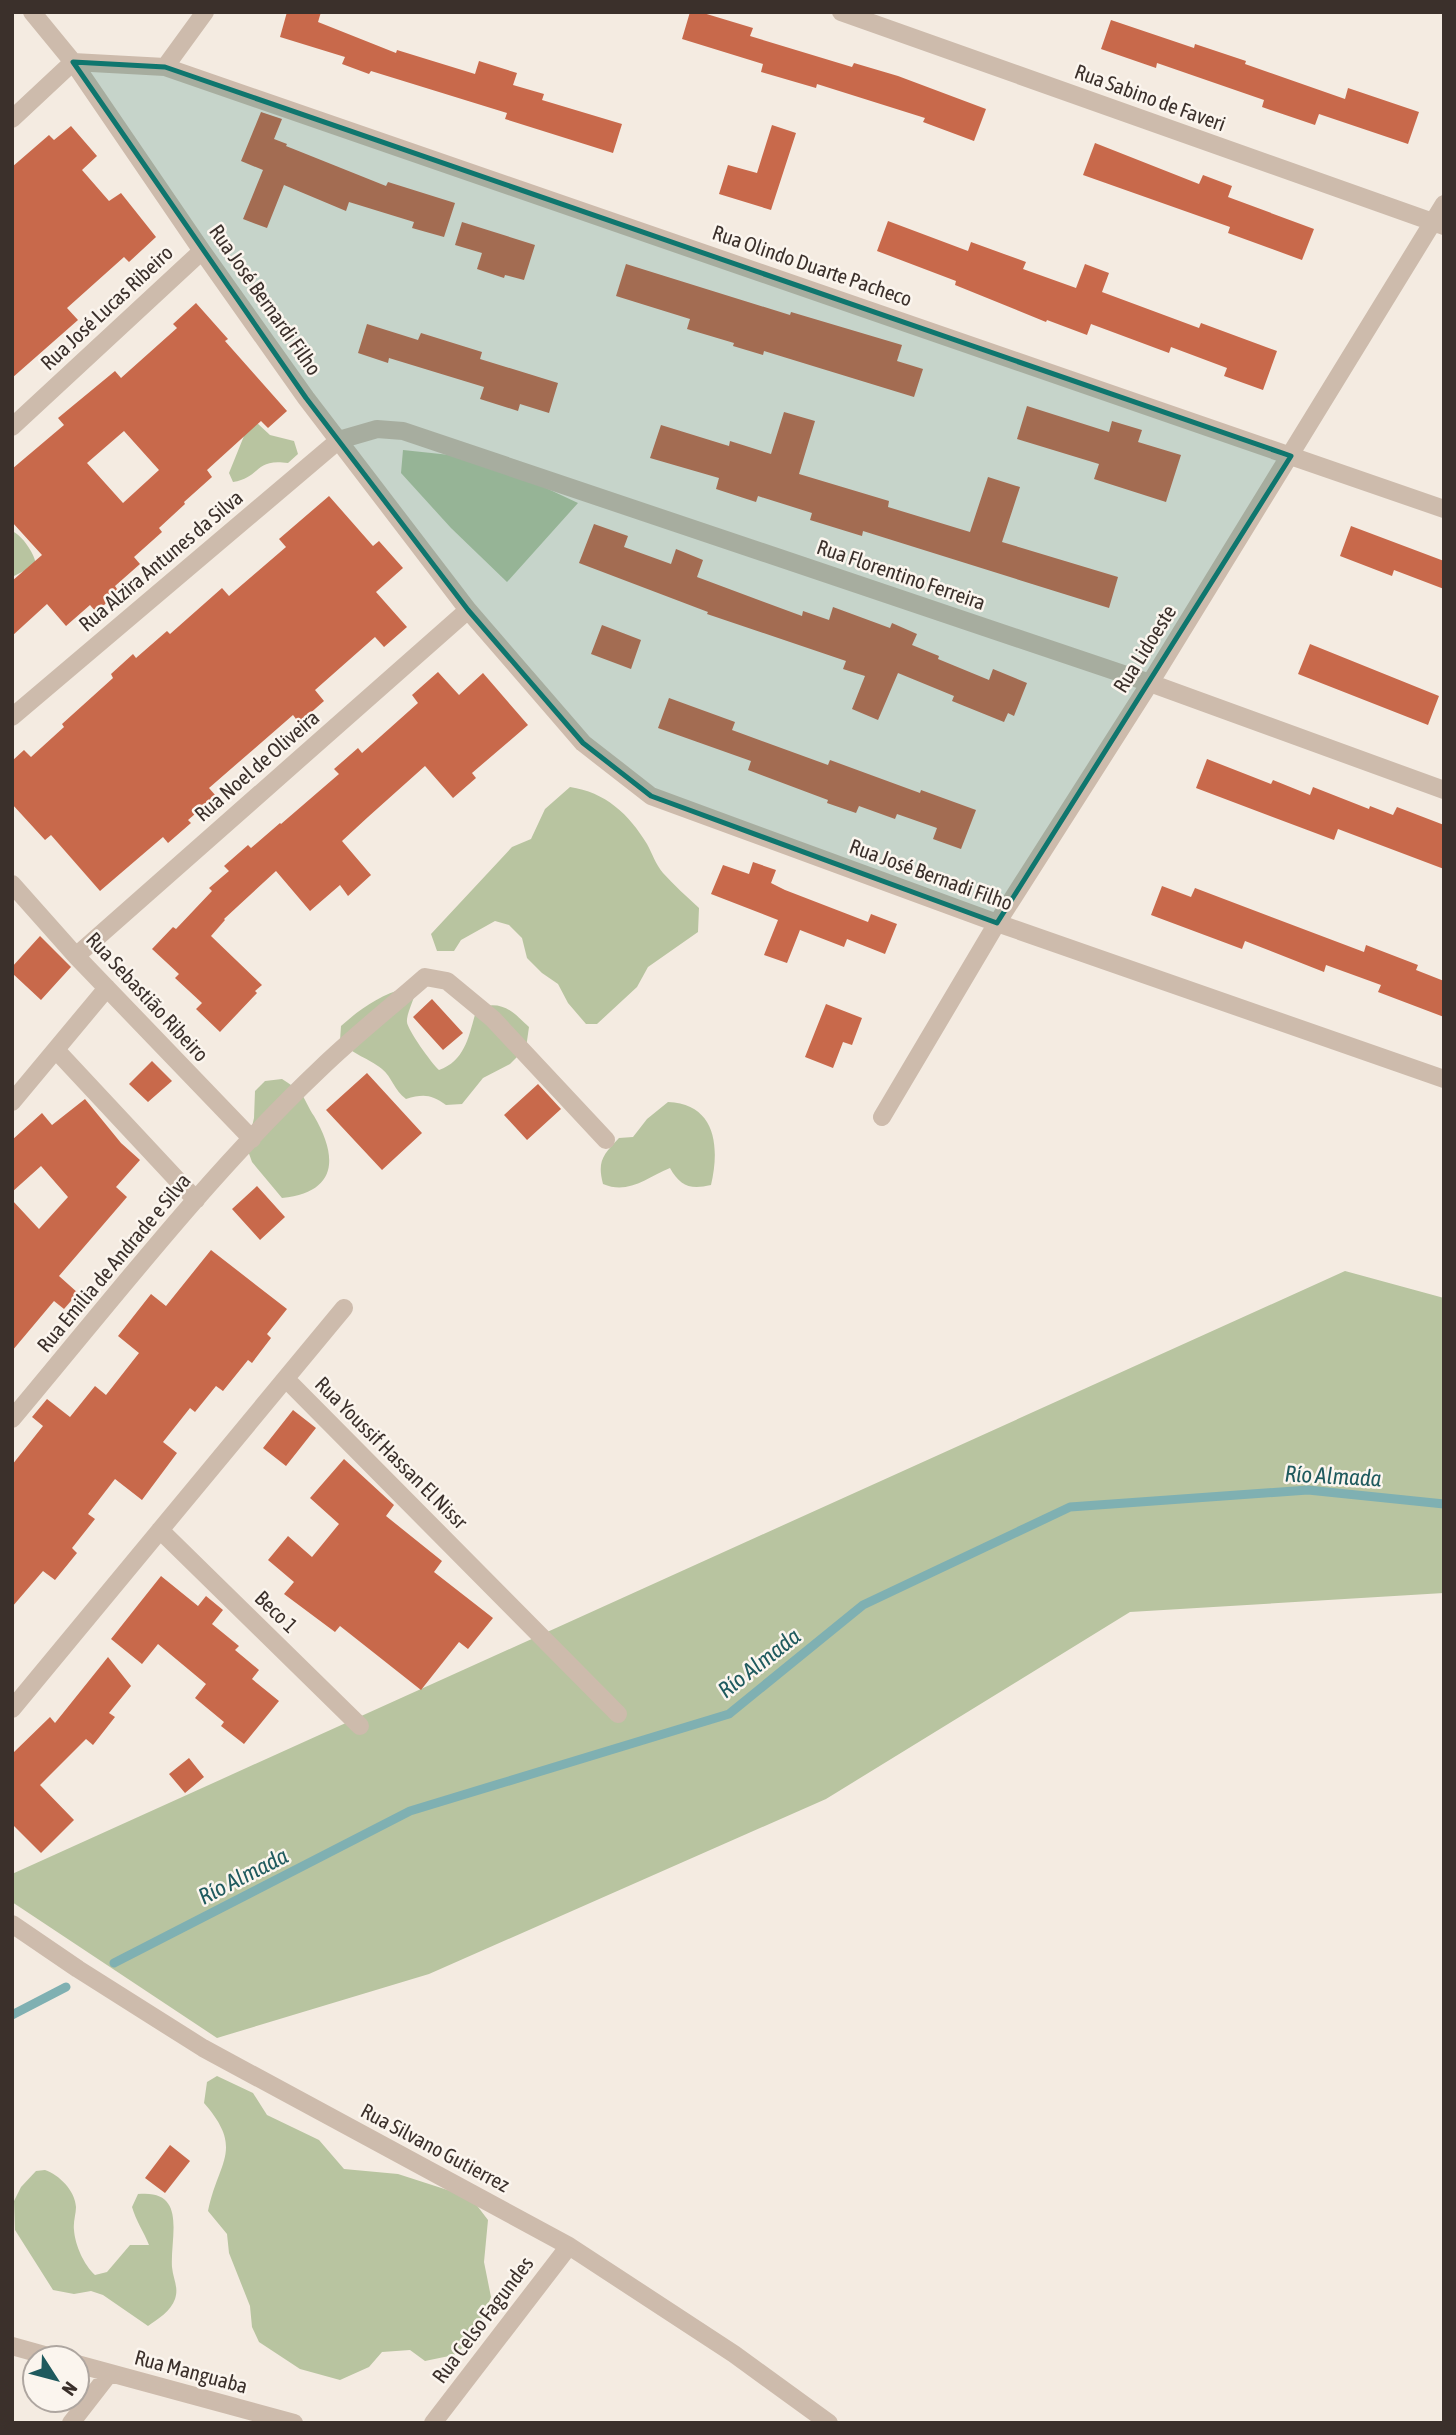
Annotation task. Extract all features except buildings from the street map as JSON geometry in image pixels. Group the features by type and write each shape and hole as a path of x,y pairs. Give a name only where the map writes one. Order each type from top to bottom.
{"street":[{"name":"Rua José Bernardi Filho","path":"32,12 73,62 202,251 339,440 468,610"},
{"path":"165,67 205,12"},
{"name":"Rua Sabino de Faveri","path":"841,12 1438,224"},
{"name":"Rua Olindo Duarte Pacheco","path":"73,62 165,67 1444,509"},
{"path":"12,119 73,62"},
{"name":"Rua Lidoeste","path":"882,1117 997,923 1438,224 1444,204"},
{"name":"Rua José Lucas Ribeiro","path":"12,427 202,251"},
{"name":"Rua Florentino Ferreira","path":"339,440 377,429 403,430 1150,683 1444,790"},
{"name":"Rua Alzira Antunes da Silva","path":"12,717 339,440"},
{"name":"Rua José Bernadi Filho","path":"468,610 583,743 651,796 997,923 1444,1079"},
{"name":"Rua Noel de Oliveira","path":"76,956 468,610"},
{"name":"Rua Sebastião Ribeiro","path":"12,884 76,956 252,1139"},
{"name":"Rua Emilia de Andrade e Silva","path":"12,1419 196,1199 252,1139 321,1068 425,978 447,981 493,1019 606,1140"},
{"path":"12,1102 107,988"},
{"path":"56,1050 196,1199"},
{"path":"286,1380 344,1308"},
{"name":"Rua Youssif Hassan El Nissr","path":"12,1709 286,1380 618,1714"},
{"name":"Beco 1","path":"160,1531 360,1726"},
{"name":"Rua Silvano Gutierrez","path":"12,1924 203,2048 569,2246 734,2354 829,2423"},
{"name":"Rua Celso Fagundes","path":"433,2423 569,2246"},
{"name":"Rua Manguaba","path":"91,2368 294,2423"},
{"path":"71,2423 109,2374"}],"highlighted area":[{"path":"73,62 165,67 1291,456 997,923 651,796 583,743 468,610 306,398"}],"green space":[{"path":"256,422 270,435 294,441 298,454 288,463 263,465 242,480 233,482 229,473 246,431"},
{"path":"403,450 450,455 531,481 578,503 507,582 451,528 401,473"},
{"path":"12,531 27,545 36,565 12,577"},
{"path":"570,787 605,799 624,814 640,833 663,873 699,908 698,932 648,967 637,987 597,1024 586,1024 568,1003 558,984 527,958 522,938 509,925 495,921 461,940 454,951 437,951 431,934 512,847 531,839 545,809"},
{"path":"405,988 416,988 408,1015 408,1026 439,1070 456,1060 466,1045 477,1008 500,1006 517,1016 529,1027 526,1048 510,1064 483,1078 462,1104 446,1105 427,1096 406,1099 382,1069 340,1041 341,1026 348,1020 379,999"},
{"path":"282,1079 304,1097 322,1131 329,1158 328,1170 323,1180 314,1188 282,1198 252,1162 247,1148 254,1118 255,1091 265,1081"},
{"path":"668,1102 696,1110 711,1130 715,1156 711,1185 686,1185 670,1168 621,1188 603,1184 601,1164 609,1149 619,1138 633,1137 647,1119"},
{"path":"1345,1271 1444,1298 1444,1593 1130,1612 826,1799 429,1974 217,2038 12,1902 12,1874"},
{"path":"217,2076 253,2093 267,2115 319,2140 344,2169 398,2174 463,2195 475,2203 488,2220 484,2262 491,2297 474,2338 454,2355 425,2361 410,2350 382,2352 369,2367 340,2380 300,2369 259,2342 252,2327 250,2306 229,2253 227,2234 208,2211 226,2145 216,2119 204,2103 207,2082"},
{"path":"45,2170 61,2179 73,2195 76,2207 76,2242 95,2275 107,2272 130,2245 149,2245 132,2207 138,2194 154,2194 164,2199 173,2217 172,2267 176,2291 173,2303 160,2318 148,2326 103,2295 91,2291 74,2294 53,2290 15,2230 14,2201 21,2187 36,2171"}],"waterway":[{"name":"Río Almada","path":"114,1963 410,1811 729,1714 863,1605 1070,1507 1308,1490 1444,1504"},
{"name":"Río Almada","path":"12,2015 66,1987"}]}
